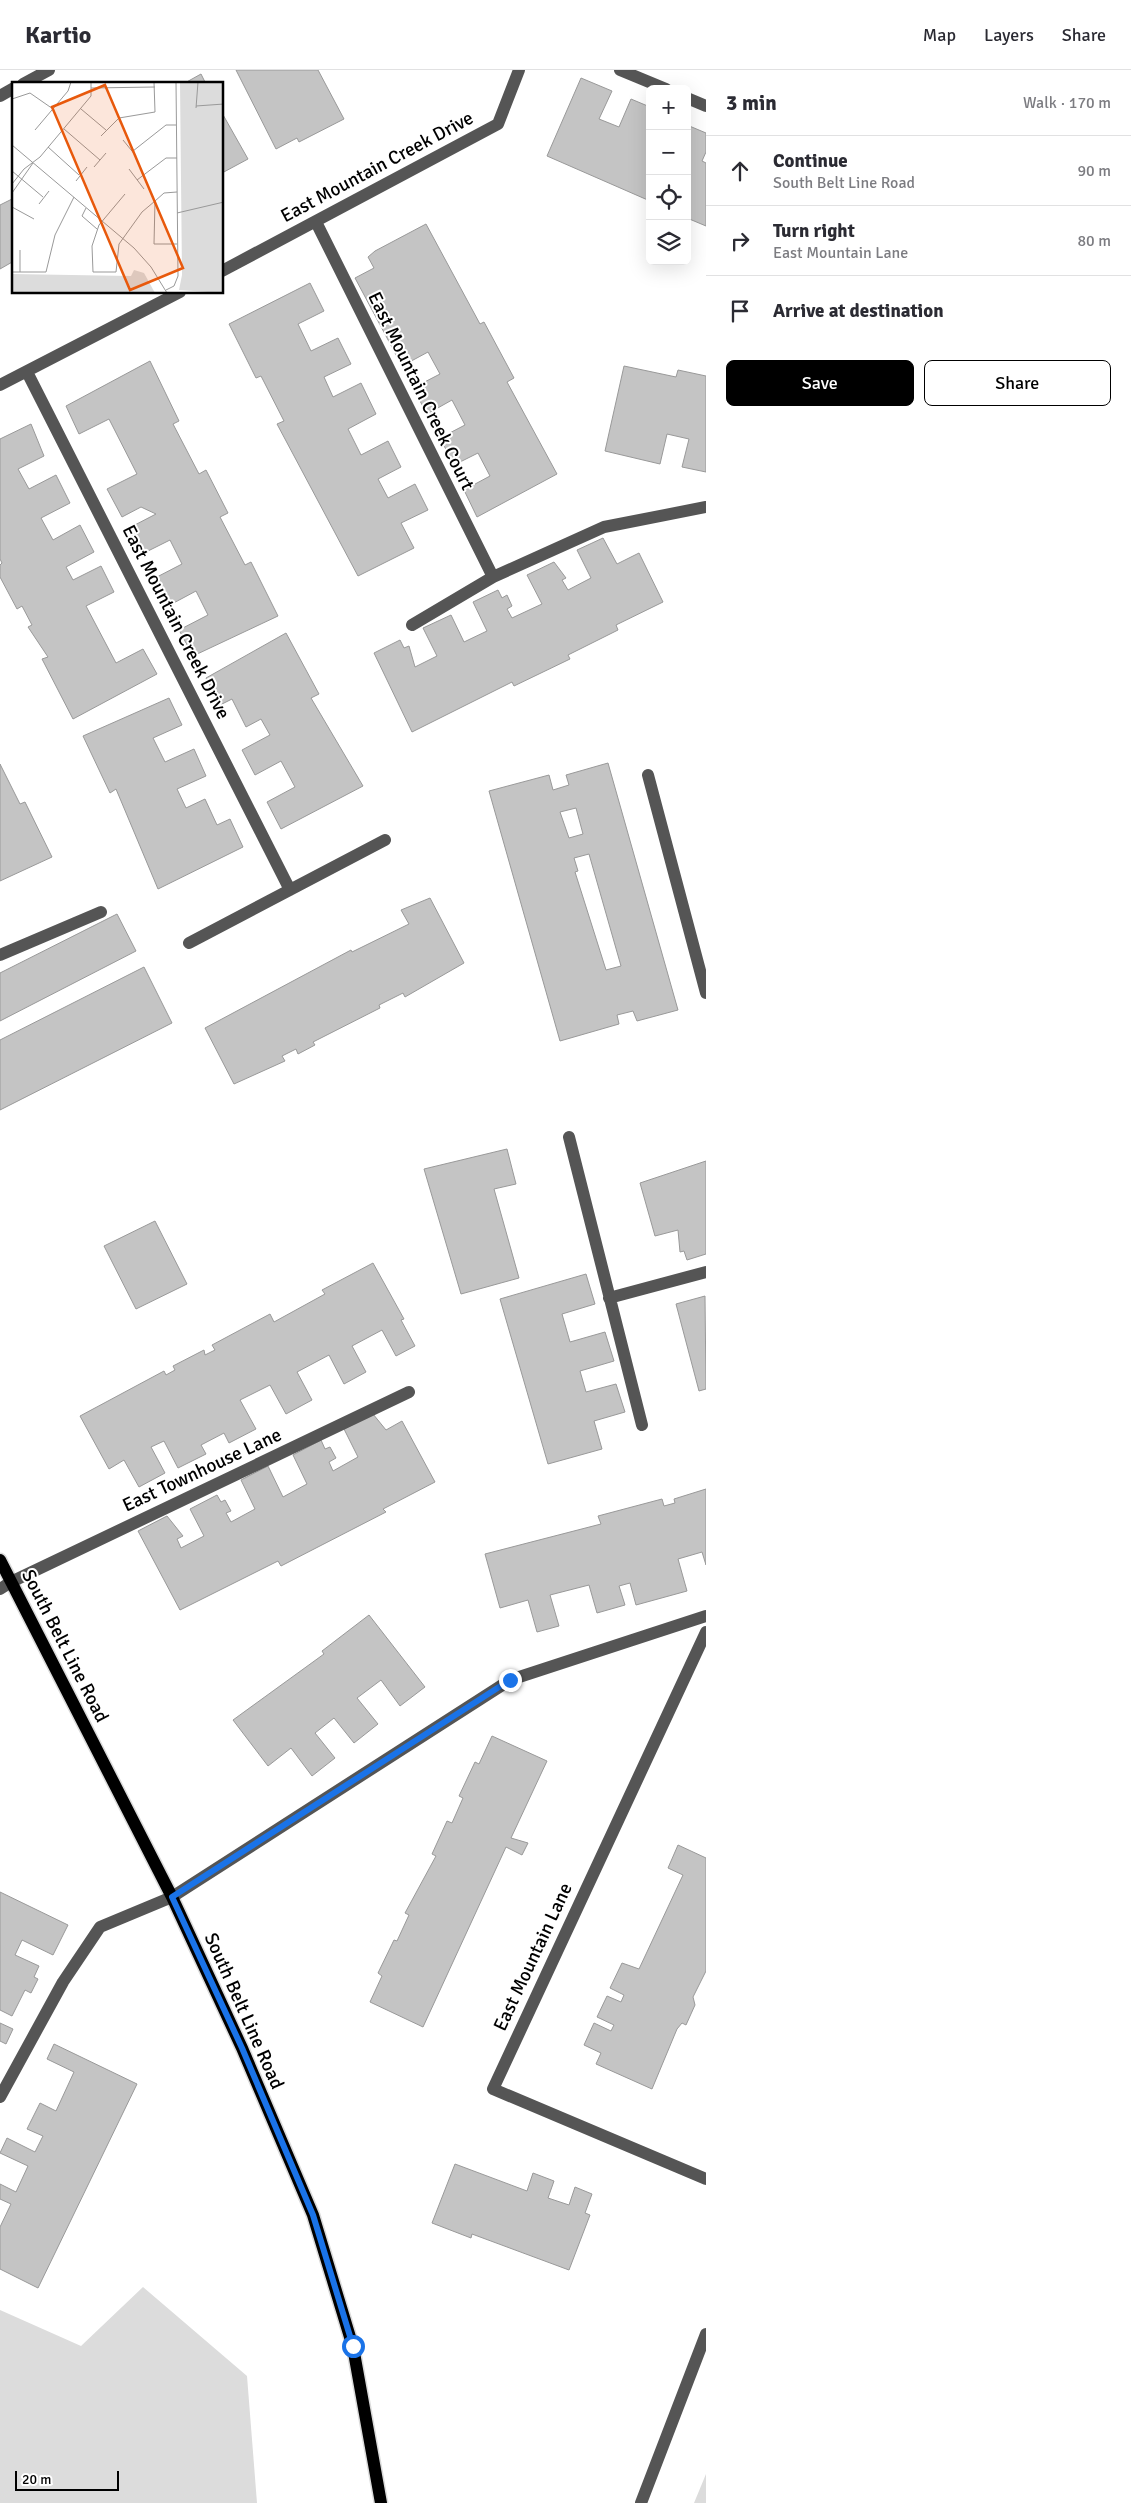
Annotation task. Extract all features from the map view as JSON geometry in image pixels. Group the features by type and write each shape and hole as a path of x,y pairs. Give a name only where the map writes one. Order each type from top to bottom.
{"main road":[{"name":"South Belt Line Road","path":"0,1560 172,1897 242,2048 313,2215 353,2346 381,2503"}],"street":[{"path":"27,82 49,70"},
{"name":"East Mountain Creek Drive","path":"224,269 316,222 498,124 519,70"},
{"path":"620,70 656,85"},
{"path":"691,100 706,106"},
{"name":"East Mountain Creek Court","path":"316,222 493,577"},
{"path":"0,385 176,294"},
{"name":"East Mountain Creek Drive","path":"27,372 290,890"},
{"path":"412,625 493,577 604,527 706,507"},
{"path":"648,774 700,949 706,993"},
{"path":"189,943 385,840"},
{"path":"0,956 101,912"},
{"path":"569,1137 642,1425"},
{"path":"609,1298 706,1272"},
{"name":"East Townhouse Lane","path":"0,1589 11,1582 409,1392"},
{"path":"0,2097 63,1982 100,1927 172,1897 510,1680 706,1616"},
{"name":"East Mountain Lane","path":"706,1632 493,2089 706,2179"},
{"path":"641,2503 706,2334"}],"shaded area":[{"path":"143,2287 247,2376 257,2503 0,2503 0,2310 81,2346"},
{"path":"706,2474 706,2503 694,2503"}],"building":[{"path":"236,70 318,70 344,119 299,142 297,138 276,149"},
{"path":"201,74 205,82 187,82"},
{"path":"581,78 612,91 599,119 619,127 631,99 646,105 646,199 547,156"},
{"path":"224,117 248,159 224,172"},
{"path":"691,127 706,133 706,152 702,161 706,163 706,226 691,220"},
{"path":"12,199 12,262 0,269 0,205"},
{"path":"426,224 480,324 484,322 514,378 507,382 557,474 477,517 464,490 490,476 478,453 454,465 440,438 465,425 452,400 427,414 413,388 440,374 428,352 402,366 355,278 374,268 368,257 375,251"},
{"path":"310,283 324,311 298,324 311,351 338,338 351,364 324,377 333,397 361,383 376,414 348,429 361,455 388,441 401,467 378,479 388,498 415,484 428,510 401,523 414,548 358,576 277,424 284,421 261,376 256,378 229,324"},
{"path":"150,361 179,421 173,424 199,474 206,470 228,513 220,517 245,565 251,562 278,616 193,656 179,630 208,615 196,591 168,606 155,578 182,564 170,540 142,554 129,528 156,514 141,507 122,517 107,489 137,474 109,419 79,434 66,406"},
{"path":"624,366 676,377 678,370 706,376 706,472 682,467 689,439 667,434 660,464 605,451"},
{"path":"31,424 44,456 18,469 29,489 56,475 70,503 41,518 53,540 80,525 94,552 66,567 73,580 101,566 114,592 86,606 116,663 143,649 157,674 73,719 42,659 48,657 28,627 32,625 22,606 17,609 0,577 0,565 2,563 0,559 0,439"},
{"path":"603,538 617,564 639,553 663,602 616,625 618,630 568,655 570,659 514,686 512,682 412,732 374,653 400,640 404,648 409,646 415,667 437,656 423,628 451,615 464,642 487,631 473,602 498,590 502,598 507,595 512,606 507,609 512,618 542,604 527,575 554,562 566,578 562,580 568,590 591,578 577,550"},
{"path":"286,633 319,694 311,698 363,786 281,829 267,802 295,787 281,761 255,775 242,750 270,735 261,719 246,727 232,699 220,705 206,678"},
{"path":"169,698 182,725 153,738 165,762 194,749 206,776 177,789 186,808 205,799 217,825 230,819 243,847 158,889 116,789 110,793 83,736"},
{"path":"608,763 678,1010 637,1021 633,1011 617,1015 619,1024 560,1041 489,791 549,775 553,790 569,785 566,775","holes":["576,808 583,834 569,838 560,812","589,854 621,966 606,970 575,872 578,871 574,858"]},
{"path":"0,764 20,804 25,802 52,857 0,881"},
{"path":"430,898 464,963 405,997 403,993 379,1005 380,1008 313,1042 315,1045 298,1054 296,1049 282,1056 285,1061 234,1084 205,1028 351,950 352,952 409,924 401,910"},
{"path":"117,914 136,951 0,1021 0,973"},
{"path":"144,967 172,1023 0,1110 0,1040"},
{"path":"507,1149 516,1184 494,1189 519,1278 461,1294 424,1169"},
{"path":"706,1161 706,1254 687,1260 684,1251 680,1252 678,1230 655,1236 640,1183"},
{"path":"155,1221 187,1284 136,1309 104,1246"},
{"path":"373,1263 404,1319 401,1320 415,1346 396,1356 382,1330 352,1346 366,1372 344,1384 329,1355 297,1372 312,1400 286,1414 270,1385 240,1400 256,1429 229,1443 224,1433 201,1445 206,1454 178,1468 164,1441 151,1447 165,1473 139,1487 124,1460 109,1469 80,1416 164,1371 166,1375 175,1370 173,1366 204,1350 205,1355 215,1350 212,1345 270,1314 274,1322 325,1294 322,1290"},
{"path":"586,1274 595,1304 562,1314 570,1342 605,1332 614,1361 580,1371 586,1392 616,1384 625,1412 594,1421 602,1449 548,1464 500,1299"},
{"path":"705,1296 706,1389 699,1391 676,1304"},
{"path":"373,1414 386,1430 402,1421 435,1482 383,1509 386,1512 281,1566 278,1561 180,1610 138,1531 167,1516 183,1536 177,1539 181,1548 204,1536 190,1509 217,1495 221,1502 225,1500 231,1511 226,1513 231,1522 255,1509 241,1480 268,1466 283,1497 307,1484 293,1455 321,1440 325,1449 330,1447 336,1458 329,1462 333,1471 358,1457 344,1429"},
{"path":"706,1489 706,1565 702,1552 678,1559 687,1591 636,1605 630,1583 619,1586 625,1605 597,1613 589,1585 550,1595 559,1626 537,1632 528,1600 500,1608 485,1554 601,1524 598,1516 662,1499 664,1506 675,1503 674,1499"},
{"path":"369,1615 425,1687 400,1706 381,1680 357,1698 378,1724 354,1743 334,1718 315,1733 335,1758 312,1776 291,1748 268,1766 233,1720 324,1654 322,1651"},
{"path":"492,1736 547,1761 511,1838 528,1843 522,1855 506,1847 423,2027 370,2002 382,1976 378,1973 394,1940 397,1941 409,1915 405,1913 436,1856 432,1854 447,1821 452,1823 463,1798 459,1796 475,1762 479,1764"},
{"path":"678,1845 706,1858 706,1971 693,1997 695,2005 686,2025 682,2023 677,2029 652,2089 596,2064 601,2053 584,2045 594,2023 611,2031 614,2025 597,2017 607,1996 621,2002 624,1995 610,1988 622,1963 639,1969 683,1875 668,1868"},
{"path":"0,1892 68,1925 53,1955 22,1940 15,1955 39,1966 34,1977 38,1979 31,1993 25,1990 12,2016 0,2010"},
{"path":"0,2023 13,2029 6,2044 0,2041"},
{"path":"54,2044 137,2084 38,2288 0,2269 0,2227 11,2204 0,2199 0,2184 16,2192 28,2166 0,2153 7,2138 35,2152 43,2136 27,2129 40,2103 56,2111 74,2072 47,2059"},
{"path":"455,2164 527,2191 533,2173 554,2181 548,2198 569,2205 575,2187 592,2194 585,2213 590,2215 569,2270 472,2234 471,2238 432,2223"}],"route":[{"path":"353,2346 313,2215 242,2048 172,1897 510,1680"}]}
